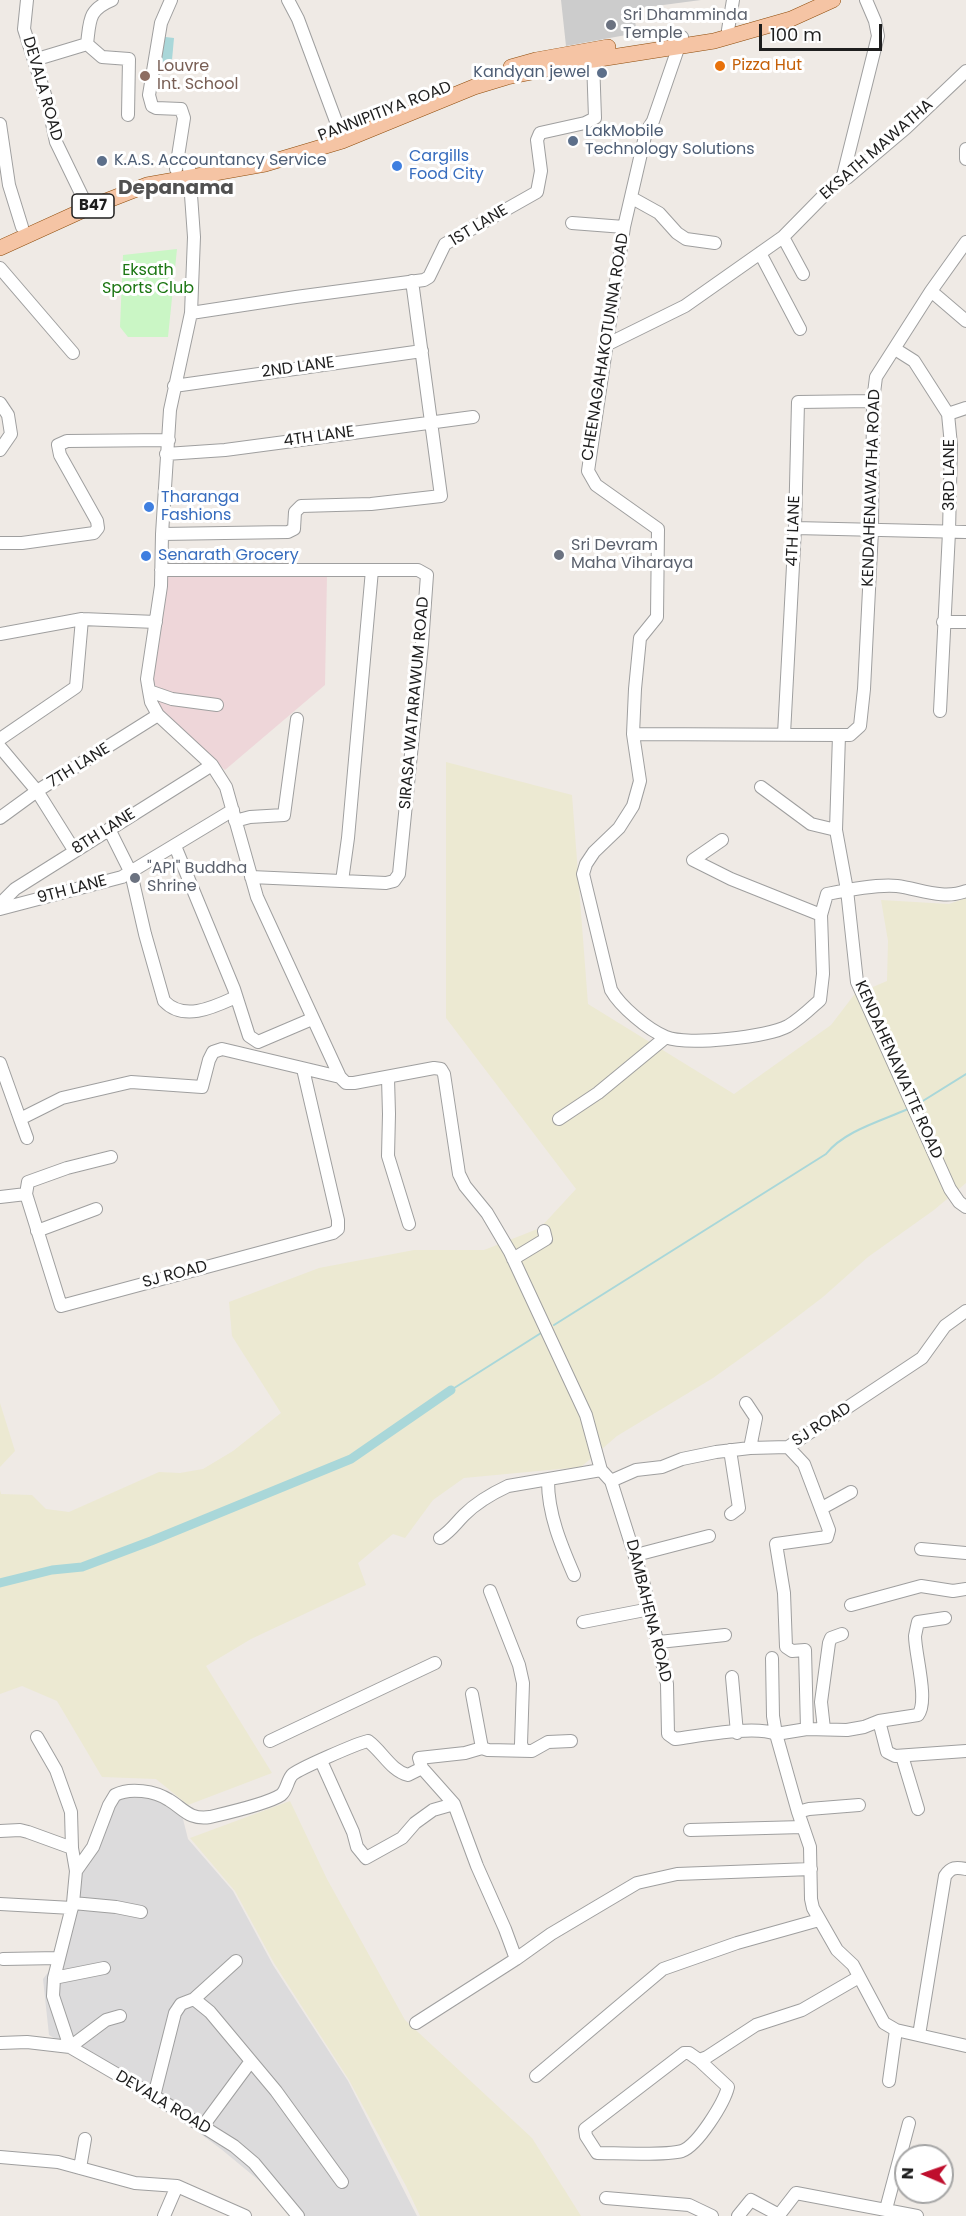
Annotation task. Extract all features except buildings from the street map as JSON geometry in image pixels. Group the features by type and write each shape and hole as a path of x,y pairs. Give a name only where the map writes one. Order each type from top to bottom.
{"main road":[{"name":"PANNIPITIYA ROAD","path":"185,171 265,164 342,141 474,87 507,77 681,42 763,21 812,0"},
{"name":"PANNIPITIYA ROAD","path":"0,237 86,204 185,171 262,155 340,132 475,77 536,60 588,50 714,41 791,19 833,0"},
{"name":"PANNIPITIYA ROAD","path":"0,248 86,204"}],"street":[{"name":"DEVALA ROAD","path":"27,0 24,29 48,104 56,142 86,204"},
{"path":"87,44 94,10 99,5 112,0"},
{"path":"171,0 161,23 148,95 152,106 181,109 184,118 185,171 194,237 191,313 170,410 161,586 147,680 151,702 158,716 212,765 225,787 257,897 340,1077 346,1083 388,1078 390,1114 388,1155 409,1224"},
{"path":"288,0 298,19 340,132"},
{"path":"728,30 733,0"},
{"path":"843,176 878,36 875,21 866,0"},
{"name":"CHEENAGAHAKOTUNNA ROAD","path":"633,734 640,638 657,617 658,529 596,484 588,471 624,227 646,132 653,121 681,42"},
{"path":"34,60 87,44"},
{"path":"87,44 102,57 129,59 128,115"},
{"name":"1ST LANE","path":"191,313 424,280 429,277 446,244 537,192 541,171 537,140 540,133 585,123 595,118 593,60"},
{"name":"EKSATH MAWATHA","path":"608,344 685,306 783,237 843,176 847,178 906,129 966,71"},
{"path":"0,124 9,185 22,227"},
{"path":"966,149 966,159"},
{"path":"632,198 659,213 677,233 686,239 715,243"},
{"path":"572,223 624,227"},
{"path":"783,237 803,274"},
{"name":"KENDAHENAWATHA ROAD","path":"839,735 850,735 860,726 864,689 872,530 873,401 876,377 931,291 966,242"},
{"path":"760,253 800,329"},
{"path":"0,268 73,353"},
{"path":"162,534 288,532 294,529 295,512 301,506 371,504 441,496 412,281"},
{"path":"931,291 966,321"},
{"name":"3RD LANE","path":"895,349 914,361 948,414 951,445 949,532 940,711"},
{"name":"2ND LANE","path":"174,386 422,351"},
{"name":"4TH LANE","path":"784,734 795,528 798,402 873,401"},
{"path":"0,403 8,415 11,435 0,450"},
{"path":"948,414 966,408"},
{"name":"4TH LANE","path":"166,454 225,450 473,417"},
{"path":"0,543 22,543 94,533 98,528 97,521 60,454 58,445 67,441 169,440"},
{"path":"795,528 966,532"},
{"name":"SIRASA WATARAWUM ROAD","path":"161,570 418,570 427,575 399,874 394,881 386,883 251,877"},
{"path":"342,881 348,838 372,570"},
{"path":"0,634 82,619 156,622"},
{"path":"0,739 76,687 82,619"},
{"path":"944,622 966,622"},
{"path":"149,691 172,699 218,705"},
{"name":"7TH LANE","path":"0,818 38,791 158,716"},
{"path":"234,816 284,815 297,719"},
{"path":"839,735 633,734 640,781 633,806 619,828 594,852 583,874 611,990 617,1001 635,1017 666,1037 688,1040 732,1038 773,1032 789,1026 820,1000 823,974 821,915 827,894 895,886 932,893 958,894 966,891"},
{"name":"KENDAHENAWATTE ROAD","path":"839,735 836,830 847,890 857,982 950,1189 959,1202 966,1207"},
{"path":"0,747 38,791 74,850"},
{"name":"8TH LANE","path":"0,904 15,889 74,850 212,765"},
{"path":"761,787 811,824 836,830"},
{"name":"9TH LANE","path":"0,909 131,873 175,846 234,816"},
{"path":"109,829 131,873 164,1000 170,1007 190,1012 206,1010 236,997"},
{"path":"722,840 693,860 730,879 821,915"},
{"path":"175,846 236,997 249,1036 258,1042 312,1019"},
{"path":"560,1119 598,1093 666,1037"},
{"path":"20,1119 62,1098 131,1082 202,1086 213,1052 222,1049 340,1077"},
{"path":"0,1063 27,1138"},
{"name":"DAMBAHENA ROAD","path":"388,1078 434,1068 441,1069 444,1074 459,1174 465,1186 488,1213 513,1259 586,1414 601,1470 611,1482 636,1555 659,1642 667,1684 668,1734 675,1739 770,1731 776,1734 807,1729 847,1730 879,1721 918,1715 921,1710 921,1683 915,1636 918,1622 945,1618"},
{"name":"SJ ROAD","path":"26,1194 62,1306 333,1233 338,1229 338,1220 303,1069"},
{"path":"0,1197 26,1194 28,1182 67,1168 111,1157"},
{"path":"38,1231 96,1209"},
{"path":"513,1259 546,1239 544,1231"},
{"name":"SJ ROAD","path":"611,1482 636,1470 662,1467 682,1459 730,1450 788,1447 922,1358 945,1326 966,1311"},
{"path":"746,1403 756,1418 750,1448"},
{"path":"788,1447 804,1464 829,1530 827,1537 776,1544 784,1593 786,1647 792,1651 805,1650 807,1729"},
{"path":"730,1450 739,1508 731,1514"},
{"path":"440,1538 454,1529 464,1515 495,1492 508,1486 548,1481 601,1470"},
{"path":"548,1481 548,1493 559,1541 574,1575"},
{"path":"822,1509 852,1492"},
{"path":"636,1555 709,1536"},
{"path":"921,1549 966,1553"},
{"path":"851,1605 921,1586 953,1591 966,1589"},
{"path":"490,1591 519,1665 523,1683 521,1744 525,1751"},
{"path":"583,1622 650,1609"},
{"path":"824,1729 821,1702 829,1643 831,1638 842,1634"},
{"path":"659,1642 725,1635"},
{"path":"772,1658 773,1716 776,1734 810,1847 811,1899 819,1920 837,1950 853,1965 884,2023 896,2030 966,2046"},
{"path":"270,1741 435,1663"},
{"path":"732,1677 737,1733"},
{"path":"472,1694 482,1748"},
{"path":"879,1721 887,1752 902,1756 965,1754"},
{"path":"37,1737 56,1770 71,1812 72,1848 76,1871 72,1906 54,1978 54,1996 70,2047 106,2020 120,2016"},
{"path":"76,1871 93,1847 111,1799 119,1792 152,1793 170,1800 181,1811 197,1818 210,1817 272,1799 283,1793 292,1775 357,1743 368,1741 378,1748 399,1773 408,1775 422,1768"},
{"path":"516,1959 454,1804 422,1768 419,1758 465,1753 482,1748 532,1751 548,1742 571,1741"},
{"path":"902,1756 918,1809"},
{"path":"321,1761 353,1832 357,1847 366,1858 402,1838 415,1822 433,1810 454,1804"},
{"path":"798,1812 859,1805"},
{"path":"690,1830 803,1827"},
{"path":"0,1831 20,1830 72,1848"},
{"path":"919,2035 945,1876 949,1870 957,1867 966,1869"},
{"path":"416,2023 551,1934 637,1883 677,1874 811,1869"},
{"path":"0,1904 116,1907 141,1912"},
{"path":"536,2076 663,1969 737,1943 819,1920"},
{"path":"3,1959 59,1958"},
{"path":"154,2096 176,2013 181,2004 194,1999 236,1961"},
{"path":"54,1978 104,1968"},
{"path":"699,2060 756,2025 802,2010 859,1977"},
{"path":"194,1999 210,2012 276,2091 342,2182"},
{"path":"889,2081 896,2030"},
{"name":"DEVALA ROAD","path":"0,2043 27,2042 70,2047 234,2146 254,2163 298,2216"},
{"path":"684,2053 689,2053 699,2060 728,2087 714,2115 698,2138 683,2150 597,2152 586,2136 585,2129 684,2053"},
{"path":"203,2126 251,2061"},
{"path":"886,2209 909,2123"},
{"path":"80,2168 85,2139"},
{"path":"0,2157 58,2162 135,2183 177,2186 245,2216"},
{"path":"164,2216 177,2186"},
{"path":"738,2216 751,2200 779,2215 796,2193 917,2216"},
{"path":"606,2198 689,2205 712,2216"}],"shaded area":[{"path":"561,0 701,0 633,9 637,33 566,46"},
{"path":"162,572 327,575 325,685 225,770 159,710 148,678"},
{"path":"446,762 572,795 588,1004 734,1094 831,1025 854,995 887,981 888,941 881,900 949,904 966,898 966,1183 934,1210 868,1257 823,1297 772,1336 713,1378 617,1436 581,1467 464,1478 433,1500 405,1538 393,1534 358,1563 366,1585 251,1639 206,1666 272,1773 188,1805 156,1779 102,1777 57,1701 22,1686 0,1694 0,1490 1,1494 32,1495 46,1509 69,1512 159,1472 180,1473 203,1469 233,1451 281,1413 232,1336 229,1302 319,1268 414,1250 484,1250 540,1228 576,1189 446,1018"},
{"path":"0,1403 15,1451 0,1467"},
{"path":"139,1791 181,1811 188,1839 233,1891 273,1965 348,2081 417,2216 292,2216 285,2202 221,2149 141,2090 49,2035 43,1979 59,1958 76,1871 111,1799"},
{"path":"290,1801 327,1879 405,2020 532,2138 581,2216 420,2216 349,2080 274,1963 235,1891 190,1838"}],"green space":[{"name":"Eksath Sports Club","path":"177,249 168,337 128,337 120,327 123,255"}],"water":[{"path":"157,36 174,38 171,71 154,69"}],"waterway":[{"path":"918,1104 966,1074"},
{"path":"554,1325 826,1154 843,1139 864,1127 908,1109"},
{"path":"451,1390 541,1333"},
{"path":"0,1583 52,1570 82,1567 351,1459 451,1390"}],"place":[{"name":"Sri Dhamminda Temple","path":"611,25"},
{"name":"Pizza Hut","path":"720,66"},
{"name":"Kandyan jewel","path":"602,73"},
{"name":"Louvre Int. School","path":"145,76"},
{"name":"LakMobile Technology Solutions","path":"573,141"},
{"name":"K.A.S. Accountancy Service","path":"102,161"},
{"name":"Cargills Food City","path":"397,166"},
{"name":"Tharanga Fashions","path":"149,507"},
{"name":"Sri Devram Maha Viharaya","path":"559,555"},
{"name":"Senarath Grocery","path":"146,556"},
{"name":"\"API\" Buddha Shrine","path":"135,878"}],"district":[{"name":"Depanama","path":"176,189"}]}
